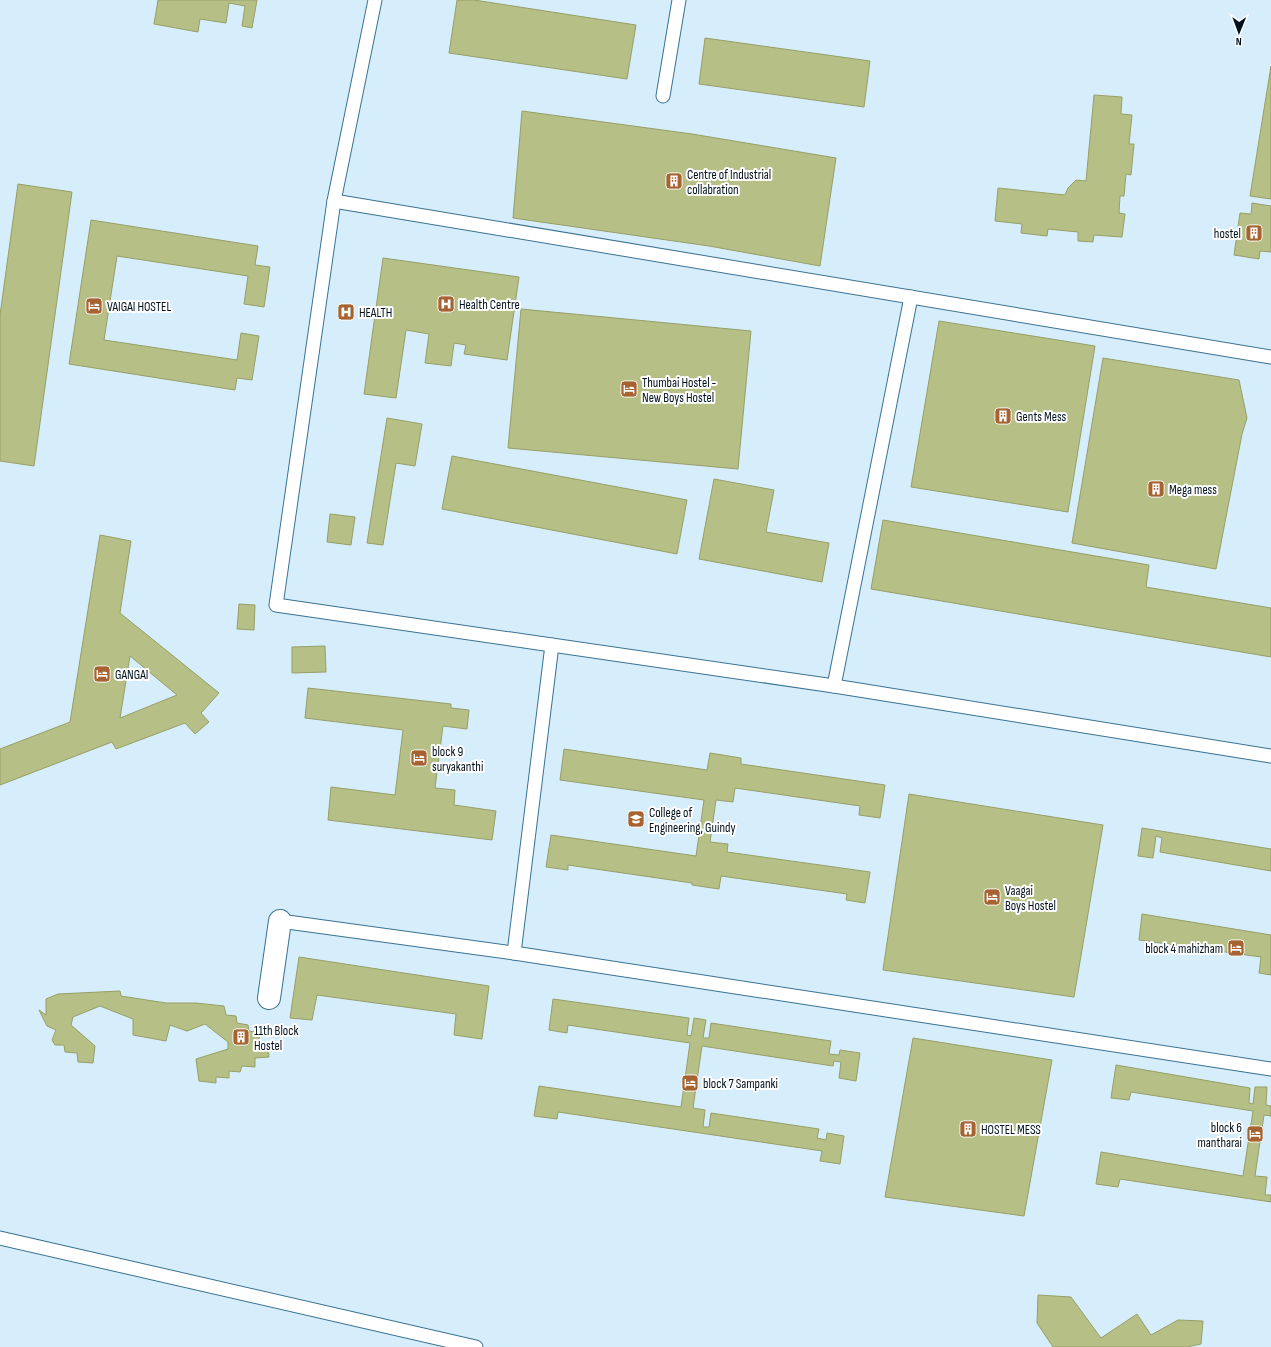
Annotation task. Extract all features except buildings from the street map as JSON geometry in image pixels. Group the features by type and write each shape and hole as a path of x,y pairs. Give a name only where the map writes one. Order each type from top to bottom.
{"street":[{"path":"269,998 280,921"}],"lane":[{"path":"375,0 334,201 276,605 834,686 1271,756"},
{"path":"663,96 679,0"},
{"path":"334,201 1271,357"},
{"path":"834,686 911,297"},
{"path":"514,953 552,645"},
{"path":"280,921 514,953 1271,1069"},
{"path":"0,1238 476,1347"}],"place":[{"name":"Centre of Industrial collabration","path":"674,181"},
{"name":"hostel","path":"1254,233"},
{"name":"Health Centre","path":"446,304"},
{"name":"VAIGAI HOSTEL","path":"94,306"},
{"name":"HEALTH","path":"346,312"},
{"name":"Thumbai Hostel - New Boys Hostel","path":"629,389"},
{"name":"Gents Mess","path":"1003,416"},
{"name":"Mega mess","path":"1156,489"},
{"name":"GANGAI","path":"102,674"},
{"name":"block 9 suryakanthi","path":"419,758"},
{"name":"College of Engineering, Guindy","path":"636,819"},
{"name":"Vaagai Boys Hostel","path":"992,897"},
{"name":"block 4 mahizham","path":"1236,948"},
{"name":"11th Block Hostel","path":"241,1037"},
{"name":"block 7 Sampanki","path":"690,1083"},
{"name":"HOSTEL MESS","path":"968,1129"},
{"name":"block 6 mantharai","path":"1255,1134"}]}
